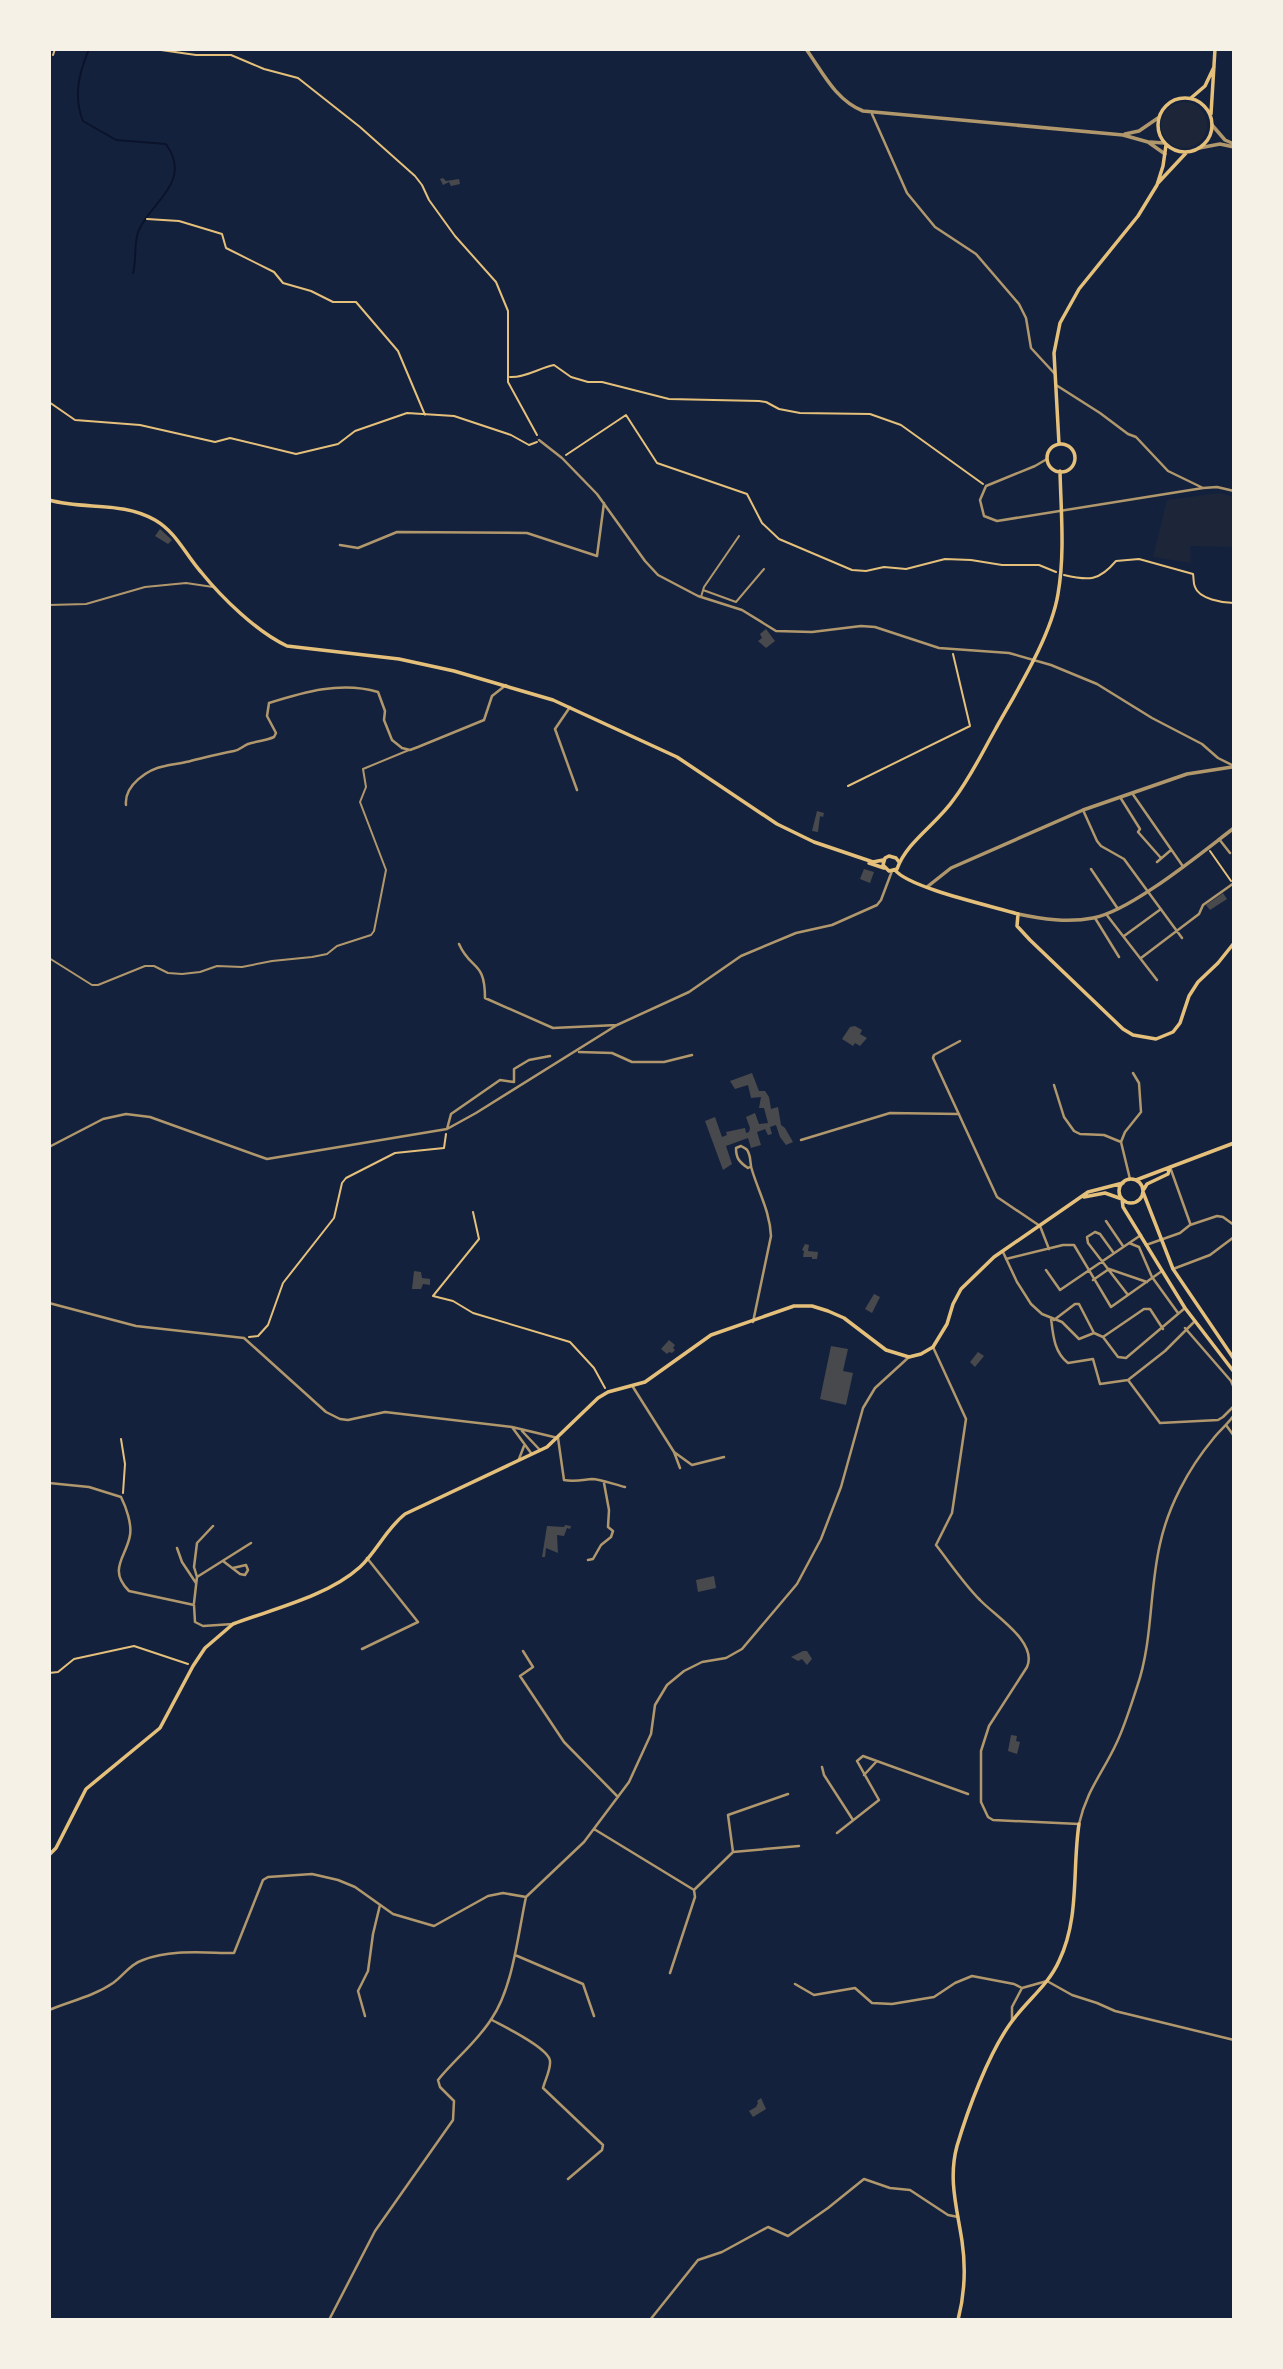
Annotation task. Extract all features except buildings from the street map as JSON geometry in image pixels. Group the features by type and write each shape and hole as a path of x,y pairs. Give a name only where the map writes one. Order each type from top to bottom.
{"main road":[{"path":"1059,444 1054,353 1060,323 1079,289 1138,216 1157,185 1188,152 1199,148 1211,134 1215,49"},
{"path":"1191,98 1205,86 1215,65"},
{"path":"1188,152 1173,149 1165,144 1159,135 1158,118 1167,103 1182,97 1191,98 1200,101 1211,116"},
{"path":"1157,185 1165,144"},
{"path":"1059,444 1068,446 1075,457 1072,466 1060,471 1050,466 1047,459 1049,450 1059,444"},
{"path":"896,868 910,846 954,800 1032,660 1057,598 1062,575 1060,471"},
{"path":"49,500 68,505 131,509 155,520 178,539 200,572 214,587 246,617 276,641 287,646 399,659 506,685 570,707 677,757 786,829 884,868 896,868"},
{"path":"857,858 873,862 883,860 910,846"},
{"path":"893,856 896,868 906,879 1018,914 1017,926 1030,940 1116,1023 1133,1035 1156,1039 1174,1032 1198,982 1234,943"},
{"path":"883,860 884,868"},
{"path":"49,1855 56,1848 86,1789 160,1728 192,1666 205,1648 233,1624 331,1587 348,1577 367,1558 393,1524 405,1514 540,1451 558,1438 598,1398 608,1392 645,1382 711,1335 794,1306 812,1306 844,1318 886,1350 909,1357 933,1347 947,1324 961,1289 971,1277 1088,1192 1130,1179 1136,1180 1232,1144"},
{"path":"1080,1198 1105,1193 1133,1203 1140,1199 1147,1184 1168,1174 1170,1167"},
{"path":"1136,1180 1143,1191 1173,1269 1234,1359"},
{"path":"1123,1183 1119,1189 1124,1207 1146,1245 1185,1308 1234,1372"},
{"path":"958,2320 965,2291 963,2244 952,2186 957,2148 969,2108 1001,2037 1047,1981 1060,1960 1076,1889 1079,1824"}],"street":[{"path":"806,49 844,100 853,107 872,114 1123,135 1165,144"},
{"path":"872,114 907,193 935,228 976,254 1019,304 1026,318 1031,348 1055,374"},
{"path":"1123,135 1139,131 1158,118"},
{"path":"1212,125 1234,146"},
{"path":"1148,142 1165,154"},
{"path":"1199,148 1220,144 1234,146"},
{"path":"1056,386 1136,437 1168,471 1203,488"},
{"path":"539,440 562,458 604,503 658,575 701,597 742,610 776,631 821,632 861,625 952,650 1009,653 1051,664 1097,684 1152,718 1202,744 1233,767"},
{"path":"1047,459 1035,467 986,486 980,504 984,516 992,521 1203,488 1217,487 1234,491"},
{"path":"340,545 358,548 397,532 527,533 597,556 604,503"},
{"path":"126,805 125,797 132,786 163,766 185,763 217,752 237,751 248,744 262,743 274,737 276,733 267,716 269,703 341,687 377,692 392,740 410,750 484,720 492,696 506,685"},
{"path":"570,707 555,729 577,790"},
{"path":"927,887 951,867 1083,810 1187,774 1233,767"},
{"path":"1132,793 1182,865"},
{"path":"1120,797 1140,829 1138,832 1161,858"},
{"path":"1083,810 1097,841 1124,859 1182,938"},
{"path":"1018,914 1055,920 1095,918 1106,914 1118,909 1233,831"},
{"path":"1219,839 1230,853"},
{"path":"1157,862 1171,850"},
{"path":"49,1147 103,1119 126,1114 150,1117 267,1159 447,1129 617,1026 689,992 749,952 796,933 832,925 877,905 896,868"},
{"path":"1091,869 1118,909"},
{"path":"1141,958 1199,914 1203,905 1234,884"},
{"path":"1124,936 1161,909"},
{"path":"1106,914 1157,980"},
{"path":"1095,918 1119,957"},
{"path":"459,944 464,955 479,967 485,981 485,998 553,1028 617,1026"},
{"path":"960,1041 933,1056 997,1197 1040,1226 1049,1249"},
{"path":"576,1052 612,1053 632,1062 664,1062 692,1055"},
{"path":"447,1129 451,1114 500,1080 514,1082 514,1069 529,1060 550,1056"},
{"path":"1130,1179 1121,1142 1125,1132 1141,1112 1139,1083 1133,1073"},
{"path":"1054,1085 1064,1117 1074,1131 1080,1134 1104,1135 1121,1142"},
{"path":"801,1140 890,1112 959,1114"},
{"path":"750,1167 740,1163 736,1148 741,1146 747,1149 750,1167 768,1213 771,1236 753,1322"},
{"path":"1170,1167 1190,1225"},
{"path":"1146,1245 1217,1216 1234,1225"},
{"path":"1106,1221 1123,1246"},
{"path":"1114,1253 1100,1234 1095,1232 1087,1237 1088,1243 1128,1295"},
{"path":"1046,1270 1059,1290 1141,1235"},
{"path":"1173,1269 1210,1255 1234,1237"},
{"path":"1127,1243 1139,1247 1152,1277 1178,1313"},
{"path":"1006,1259 1063,1245 1074,1245 1111,1307 1162,1271"},
{"path":"1003,1252 1017,1282 1031,1304 1042,1314 1062,1322 1079,1339 1094,1333"},
{"path":"1109,1269 1147,1282"},
{"path":"1093,1280 1109,1269"},
{"path":"49,1303 136,1326 244,1338 327,1412 340,1419 348,1420 385,1412 512,1427 558,1438 564,1480 572,1482 594,1479 625,1487"},
{"path":"1053,1319 1075,1304 1080,1304 1094,1333 1103,1337 1121,1359 1163,1329 1185,1308"},
{"path":"1103,1337 1144,1309 1150,1308 1163,1329"},
{"path":"1053,1319 1053,1341 1062,1359 1068,1363 1093,1359 1100,1384 1128,1380 1165,1351 1185,1328 1195,1321"},
{"path":"1185,1328 1218,1365 1234,1388"},
{"path":"933,1347 966,1419 952,1513 936,1545 981,1601 1022,1641 1030,1657 1027,1667 987,1731 981,1751 982,1808 993,1820 1079,1824 1088,1793 1117,1742 1138,1684 1147,1651 1158,1556 1168,1519 1195,1464 1233,1417"},
{"path":"329,2320 375,2231 453,2120 454,2101 440,2087 438,2080 492,2020 499,2007 515,1955 526,1897 584,1842 629,1782 651,1734 655,1705 667,1685 684,1671 702,1662 726,1658 743,1649 797,1584 821,1539 841,1487 863,1408 875,1388 909,1357"},
{"path":"1218,1365 1226,1361"},
{"path":"1128,1380 1160,1423 1218,1420 1234,1406"},
{"path":"633,1387 674,1452 680,1468"},
{"path":"1226,1426 1234,1436"},
{"path":"512,1427 533,1455"},
{"path":"522,1431 540,1451"},
{"path":"517,1463 524,1446"},
{"path":"674,1452 692,1465 724,1457"},
{"path":"49,1483 89,1487 121,1497 130,1529 129,1539 120,1559 121,1581 125,1587 133,1593 194,1605"},
{"path":"587,1560 593,1559 613,1531 608,1527 609,1510 604,1483"},
{"path":"213,1526 197,1543 194,1567 197,1577 195,1622 202,1626 233,1624"},
{"path":"197,1577 251,1543"},
{"path":"177,1548 182,1562 196,1583"},
{"path":"362,1649 418,1622 367,1558"},
{"path":"223,1561 233,1568"},
{"path":"523,1651 533,1667 520,1676 525,1685 564,1742 618,1797"},
{"path":"837,1833 879,1800 857,1760 863,1756 968,1794"},
{"path":"864,1775 876,1762"},
{"path":"822,1767 853,1820"},
{"path":"733,1852 728,1815 788,1794"},
{"path":"594,1829 694,1890 695,1897 670,1973"},
{"path":"694,1890 733,1852 799,1846"},
{"path":"49,2010 89,1996 115,1982 129,1967 143,1960 174,1953 234,1953 263,1880 268,1877 312,1874 338,1880 355,1887 393,1914 434,1926 488,1896 503,1893 526,1897"},
{"path":"365,2017 358,1991 368,1971 380,1905"},
{"path":"515,1955 583,1984 594,2016"},
{"path":"795,1984 814,1995 855,1988 872,2003 892,2004 934,1997 972,1976 1022,1988 1047,1981 1072,1995 1115,2011 1234,2040"},
{"path":"1012,2021 1012,2007 1022,1988"},
{"path":"492,2020 547,2053 550,2063 543,2088 603,2145 602,2150 568,2179"},
{"path":"650,2320 698,2260 722,2252 768,2227 788,2236 864,2179 890,2188 910,2190 948,2215 958,2217"}],"lane":[{"path":"701,597 739,536"},
{"path":"703,590 736,603 764,569"},
{"path":"49,605 86,604 145,587 186,583 214,587"},
{"path":"49,958 92,985 98,985 145,966 182,974 217,966 242,967 312,957 327,954 337,946 371,935 386,870 360,802 366,787 363,769 410,750"}],"path":[{"path":"53,55 55,49"},
{"path":"49,402 75,420 139,425 215,442 230,438 296,454 338,444 355,431 407,414 454,416 511,435 529,445 539,440 508,382 508,311 496,282 456,236 415,176 298,78 264,69 231,55 196,55 154,49"},
{"path":"147,219 178,221 222,234 226,248 274,272 283,283 311,291 333,302 356,302 398,351 425,415"},
{"path":"509,376 521,377 554,365 571,377 669,399 759,401 800,413 870,414 901,425 986,486"},
{"path":"562,458 626,415 657,463 747,494 762,523 779,539 852,570 866,571 884,567 906,569 945,559 971,559 1002,565 1040,565 1062,575 1087,580 1105,574 1116,561 1139,559 1193,574 1195,588 1199,594 1224,603 1234,603"},
{"path":"848,786 970,726 952,650"},
{"path":"1207,848 1234,884"},
{"path":"244,1338 258,1336 268,1325 282,1283 334,1218 342,1183 346,1178 395,1153 444,1148 447,1129"},
{"path":"473,1212 479,1239 433,1296 453,1301 473,1313 570,1342 594,1368 608,1392"},
{"path":"121,1439 125,1464 124,1491 121,1497"},
{"path":"49,1673 58,1672 74,1659 134,1646 192,1666"}],"shaded area":[{"path":"1184,102 1200,109 1207,125 1200,141 1184,148 1168,141 1161,125 1168,109"},
{"path":"1220,493 1234,497 1234,547 1190,546 1191,563 1153,557 1167,500"}],"waterway":[{"path":"89,49 78,85 78,103 83,121 116,140 166,144 173,157 175,170 172,181 137,235 133,273"}]}
